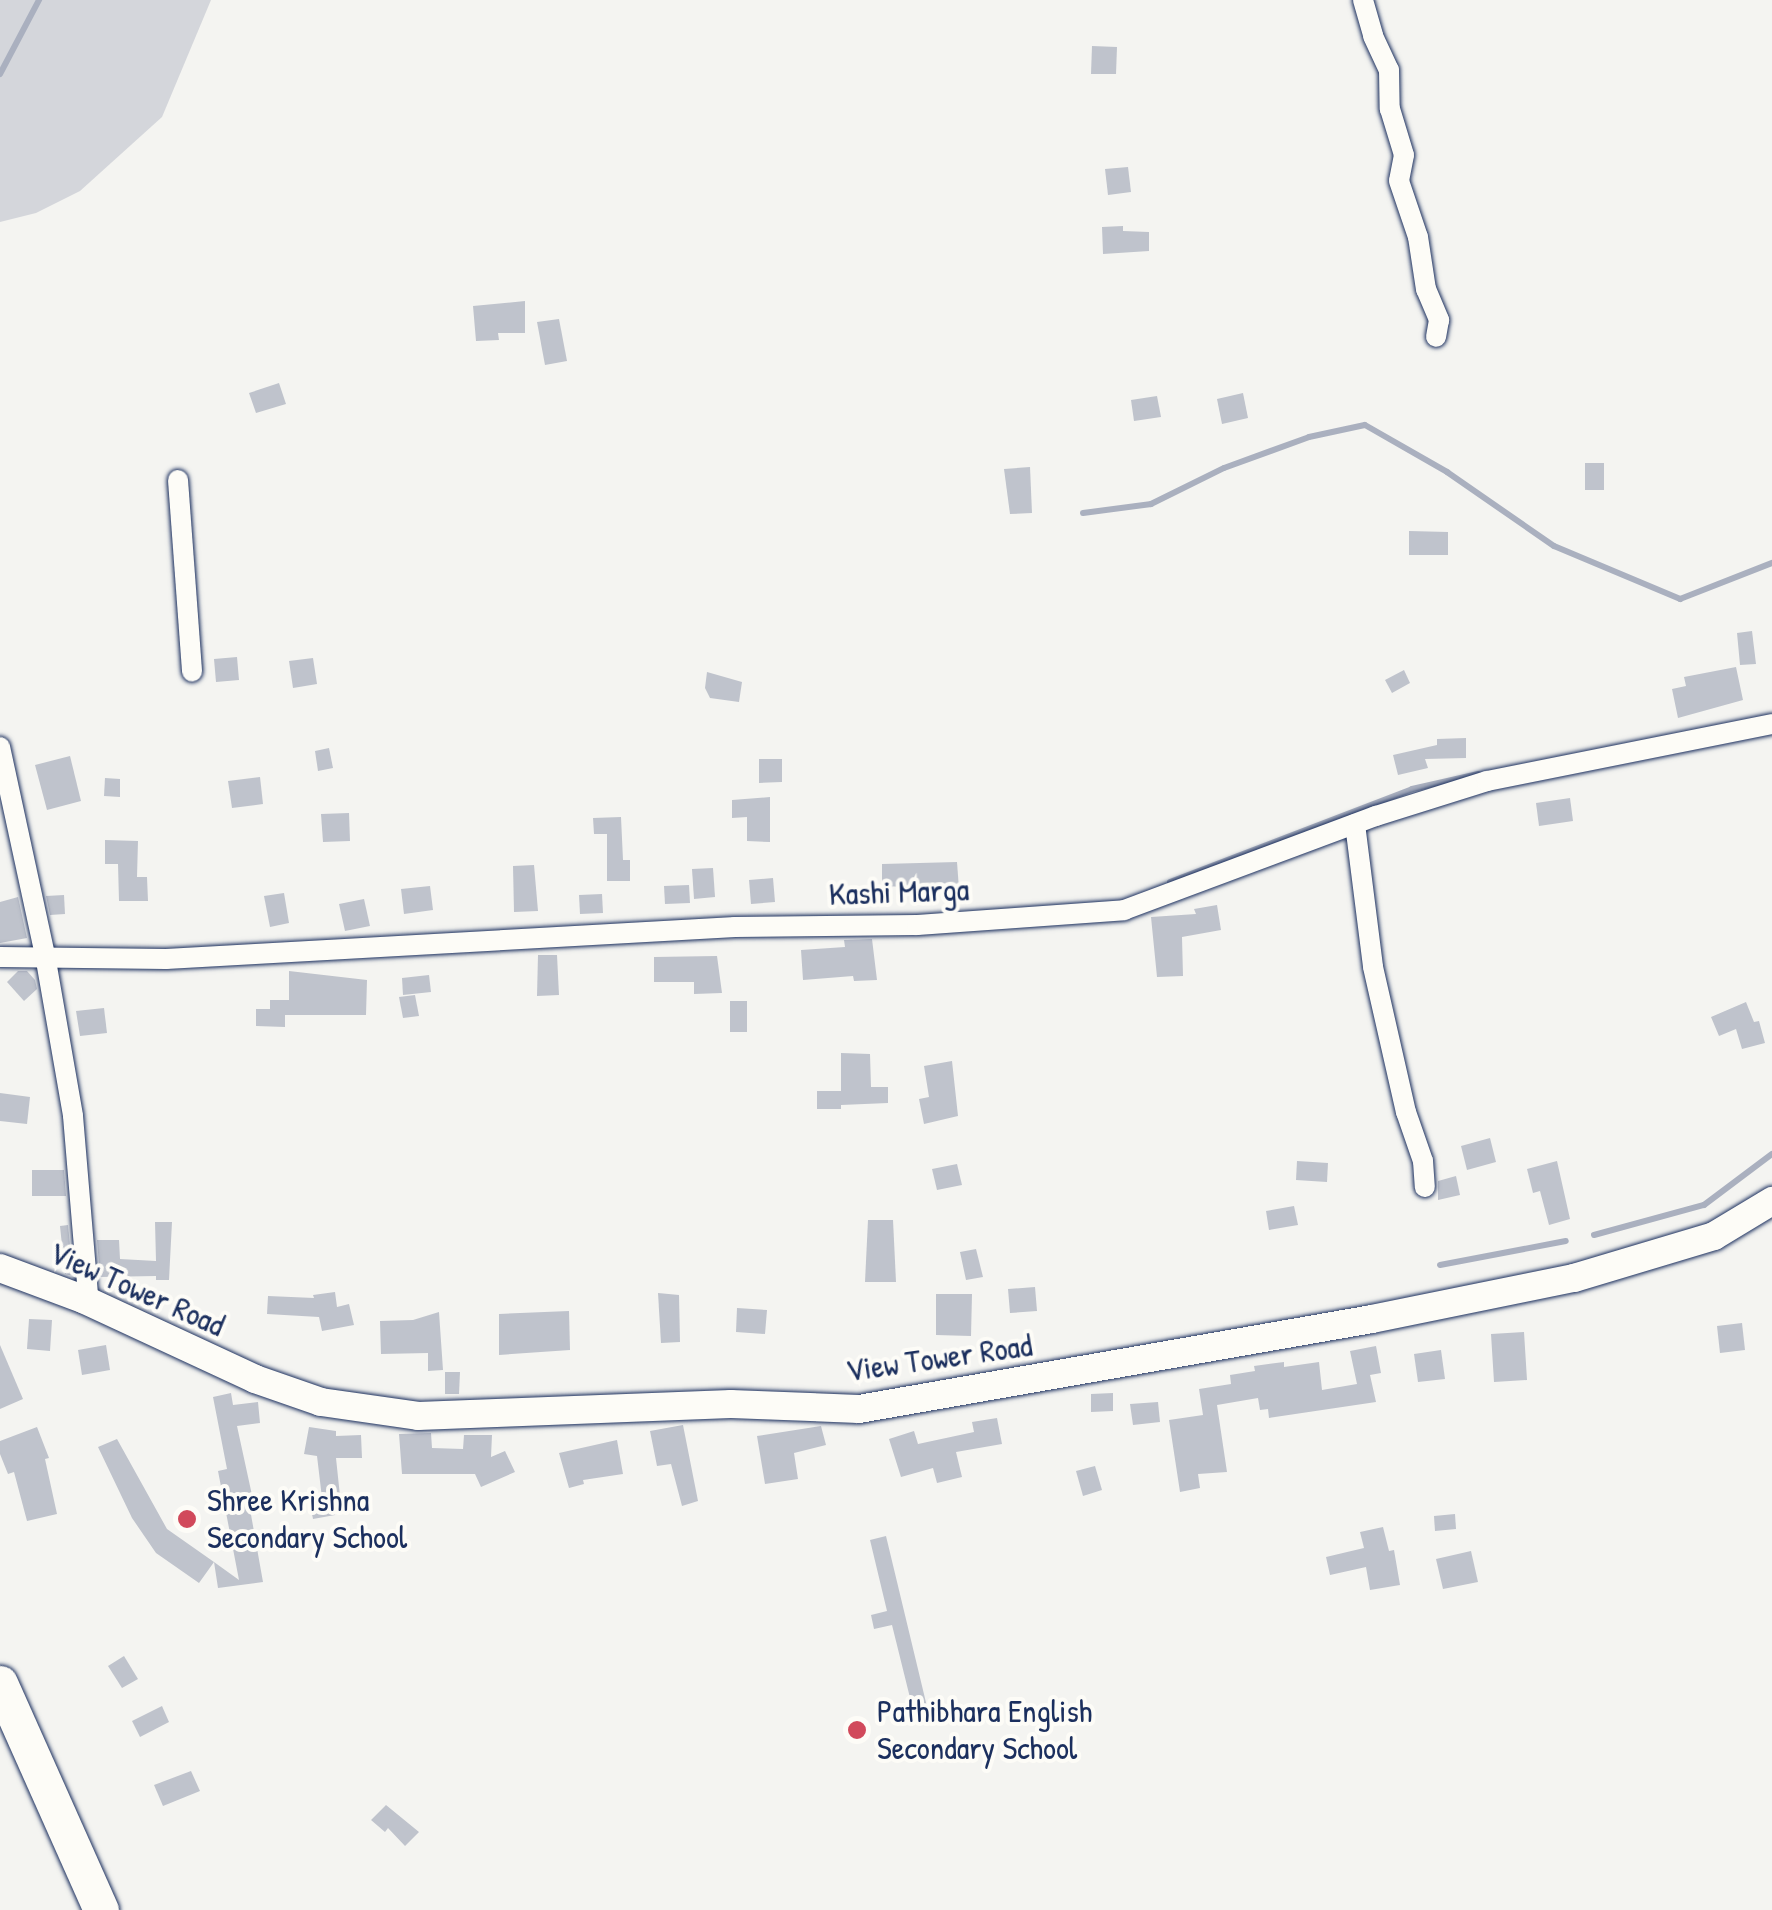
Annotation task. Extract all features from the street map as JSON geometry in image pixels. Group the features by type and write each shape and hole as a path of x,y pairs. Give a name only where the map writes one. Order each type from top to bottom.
{"highway":[{"path":"0,1684 101,1910"}],"street":[{"path":"1363,0 1373,36 1389,70 1390,109 1404,155 1399,180 1418,237 1426,289 1439,320 1436,337"},
{"path":"178,480 192,671"},
{"name":"Kashi Marga","path":"0,957 166,959 734,927 917,925 1124,910 1487,780 1772,724"},
{"path":"0,747 45,955 74,1116 88,1296 83,1299"},
{"path":"1356,824 1373,966 1406,1112 1423,1162 1425,1186"},
{"name":"View Tower Road","path":"0,1268 83,1299 256,1379 322,1402 418,1416 730,1404 859,1408 1029,1381 1574,1278 1714,1236 1772,1201"}],"shaded area":[{"path":"0,0 211,0 162,117 80,191 36,213 0,222"}],"building":[{"path":"1092,46 1117,47 1116,74 1091,74"},
{"path":"1128,167 1131,192 1108,195 1105,169"},
{"path":"1123,226 1123,231 1149,232 1149,251 1103,254 1102,227"},
{"path":"525,301 525,333 498,333 499,340 476,341 473,306"},
{"path":"559,319 567,361 545,365 537,322"},
{"path":"279,383 286,404 256,413 249,393"},
{"path":"1243,393 1248,418 1222,424 1217,399"},
{"path":"1157,396 1161,417 1134,421 1131,400"},
{"path":"1585,463 1604,463 1604,490 1585,490"},
{"path":"1030,467 1032,513 1010,514 1004,469"},
{"path":"1409,531 1448,532 1448,555 1409,555"},
{"path":"1752,631 1756,664 1740,665 1737,633"},
{"path":"237,657 239,680 216,682 214,659"},
{"path":"313,658 317,684 293,688 289,661"},
{"path":"1736,667 1743,700 1678,718 1672,689 1686,686 1684,677"},
{"path":"1404,670 1410,683 1392,693 1385,680"},
{"path":"707,672 742,682 739,702 710,698 705,688"},
{"path":"1466,738 1466,758 1425,759 1428,768 1398,775 1393,755 1437,745 1437,739"},
{"path":"329,748 333,768 318,771 315,751"},
{"path":"70,756 81,801 47,810 35,765"},
{"path":"759,759 782,759 782,782 759,783"},
{"path":"260,777 263,804 232,808 228,781"},
{"path":"105,778 120,779 120,797 104,796"},
{"path":"770,797 770,842 747,841 747,817 732,818 732,800"},
{"path":"1570,798 1573,821 1539,826 1536,803"},
{"path":"349,813 350,841 323,842 321,814"},
{"path":"621,817 623,860 630,860 630,881 607,881 607,834 594,834 593,818"},
{"path":"105,840 138,841 137,877 147,877 148,901 119,901 118,864 105,864"},
{"path":"957,862 959,889 882,886 882,864"},
{"path":"534,865 538,911 514,912 513,866"},
{"path":"713,868 715,897 694,899 692,869"},
{"path":"773,878 775,902 751,904 749,880"},
{"path":"689,885 690,903 665,904 664,886"},
{"path":"430,886 433,910 404,914 401,889"},
{"path":"284,893 289,923 270,927 264,896"},
{"path":"602,894 603,913 580,914 579,895"},
{"path":"64,895 65,914 50,915 46,896"},
{"path":"18,897 27,938 0,943 0,902"},
{"path":"364,899 370,926 345,931 339,904"},
{"path":"1217,905 1221,930 1182,937 1183,976 1157,977 1151,917 1196,914 1194,909"},
{"path":"872,939 877,980 854,981 853,976 803,980 801,950 845,947 844,940"},
{"path":"538,955 557,955 559,995 537,996"},
{"path":"717,956 722,993 694,994 694,982 654,982 654,957"},
{"path":"18,971 27,971 37,989 24,1001 7,982"},
{"path":"289,971 367,980 366,1015 285,1015 285,1027 256,1026 256,1009 270,1009 270,1000 289,1000"},
{"path":"429,975 431,992 403,995 402,978"},
{"path":"415,995 419,1016 403,1018 399,997"},
{"path":"730,1001 747,1001 747,1032 730,1032"},
{"path":"1746,1002 1754,1022 1759,1021 1765,1043 1742,1049 1736,1029 1719,1036 1711,1017"},
{"path":"104,1008 107,1033 80,1036 76,1011"},
{"path":"841,1053 870,1054 871,1087 888,1087 888,1103 841,1105"},
{"path":"952,1061 958,1116 924,1124 919,1099 929,1097 924,1066"},
{"path":"817,1091 841,1091 841,1109 817,1109"},
{"path":"0,1093 30,1097 27,1124 0,1121"},
{"path":"1490,1138 1496,1162 1467,1170 1461,1146"},
{"path":"1297,1161 1328,1163 1327,1182 1296,1180"},
{"path":"1557,1161 1570,1219 1549,1225 1540,1191 1533,1193 1527,1169"},
{"path":"957,1164 962,1185 937,1190 932,1169"},
{"path":"32,1170 64,1170 66,1196 32,1196"},
{"path":"1456,1176 1460,1195 1438,1200 1438,1181"},
{"path":"1294,1206 1298,1225 1269,1230 1266,1211"},
{"path":"868,1220 893,1220 896,1282 865,1282"},
{"path":"155,1222 172,1222 169,1280 156,1280 156,1276 100,1277 97,1240 119,1240 120,1259 156,1261"},
{"path":"68,1225 73,1276 65,1274 60,1226"},
{"path":"976,1249 983,1277 966,1280 960,1252"},
{"path":"1035,1287 1037,1311 1010,1313 1008,1289"},
{"path":"335,1292 337,1307 349,1304 354,1325 322,1331 319,1317 267,1314 268,1296 314,1298 313,1295"},
{"path":"658,1293 679,1295 680,1342 661,1343"},
{"path":"936,1294 972,1294 971,1336 936,1335"},
{"path":"737,1308 767,1310 765,1334 736,1332"},
{"path":"569,1311 570,1350 499,1355 499,1314"},
{"path":"439,1312 443,1370 428,1371 428,1353 381,1354 380,1321 413,1320"},
{"path":"29,1319 52,1320 50,1351 27,1349"},
{"path":"1742,1323 1745,1350 1720,1353 1717,1326"},
{"path":"1524,1332 1527,1380 1494,1382 1491,1334"},
{"path":"0,1345 23,1399 0,1409"},
{"path":"106,1345 110,1370 82,1375 78,1350"},
{"path":"1376,1346 1381,1373 1370,1375 1376,1402 1269,1418 1268,1409 1260,1410 1258,1398 1217,1405 1227,1472 1198,1474 1200,1488 1180,1492 1169,1420 1203,1415 1199,1389 1231,1384 1230,1375 1255,1371 1254,1366 1284,1362 1284,1367 1319,1362 1322,1390 1357,1384 1350,1351"},
{"path":"1441,1350 1445,1379 1418,1382 1414,1354"},
{"path":"445,1372 460,1372 459,1394 445,1394"},
{"path":"231,1393 233,1405 258,1402 260,1423 237,1426 255,1509 250,1509 263,1582 218,1588 214,1562 239,1580 218,1471 227,1469 213,1397"},
{"path":"1113,1393 1113,1411 1091,1412 1091,1394"},
{"path":"1158,1402 1160,1422 1133,1425 1130,1404"},
{"path":"997,1418 1002,1444 956,1452 962,1477 937,1483 933,1468 901,1477 889,1439 914,1431 918,1444 974,1432 972,1422"},
{"path":"683,1425 698,1501 682,1506 671,1464 657,1466 650,1431"},
{"path":"821,1426 826,1445 794,1453 798,1479 765,1484 757,1436"},
{"path":"37,1427 49,1458 45,1459 57,1514 27,1521 14,1472 8,1474 0,1454 0,1441"},
{"path":"309,1427 336,1431 336,1436 361,1435 362,1458 336,1458 340,1496 322,1498 317,1456 304,1454"},
{"path":"431,1433 432,1448 463,1449 464,1435 492,1435 491,1457 505,1451 515,1472 481,1487 475,1474 402,1474 399,1434"},
{"path":"117,1439 167,1529 214,1562 199,1583 156,1553 132,1518 98,1447"},
{"path":"617,1440 623,1474 583,1480 584,1484 569,1488 559,1453"},
{"path":"1095,1466 1102,1490 1083,1496 1076,1471"},
{"path":"333,1500 335,1515 313,1519 310,1504"},
{"path":"1455,1514 1456,1529 1435,1531 1434,1516"},
{"path":"1383,1527 1389,1551 1394,1550 1400,1585 1370,1590 1366,1567 1330,1575 1326,1557 1364,1548 1360,1532"},
{"path":"886,1536 929,1715 915,1718 892,1625 874,1629 871,1615 887,1611 870,1540"},
{"path":"1471,1551 1478,1582 1443,1589 1436,1559"},
{"path":"124,1656 138,1679 122,1688 108,1666"},
{"path":"162,1706 169,1722 140,1737 132,1721"},
{"path":"191,1771 200,1791 163,1806 154,1785"},
{"path":"386,1805 419,1832 405,1846 388,1828 385,1832 371,1820"}],"waterway":[{"path":"0,74 39,0"},
{"path":"1083,513 1151,504 1224,468 1309,437 1365,425 1447,472 1554,546 1680,599 1772,563"},
{"path":"1170,882 1412,789 1478,774"},
{"path":"1594,1235 1704,1205 1772,1154"},
{"path":"1440,1265 1566,1241"}],"place":[{"name":"Shree Krishna Secondary School","path":"187,1519"},
{"name":"Pathibhara English Secondary School","path":"857,1730"}]}
